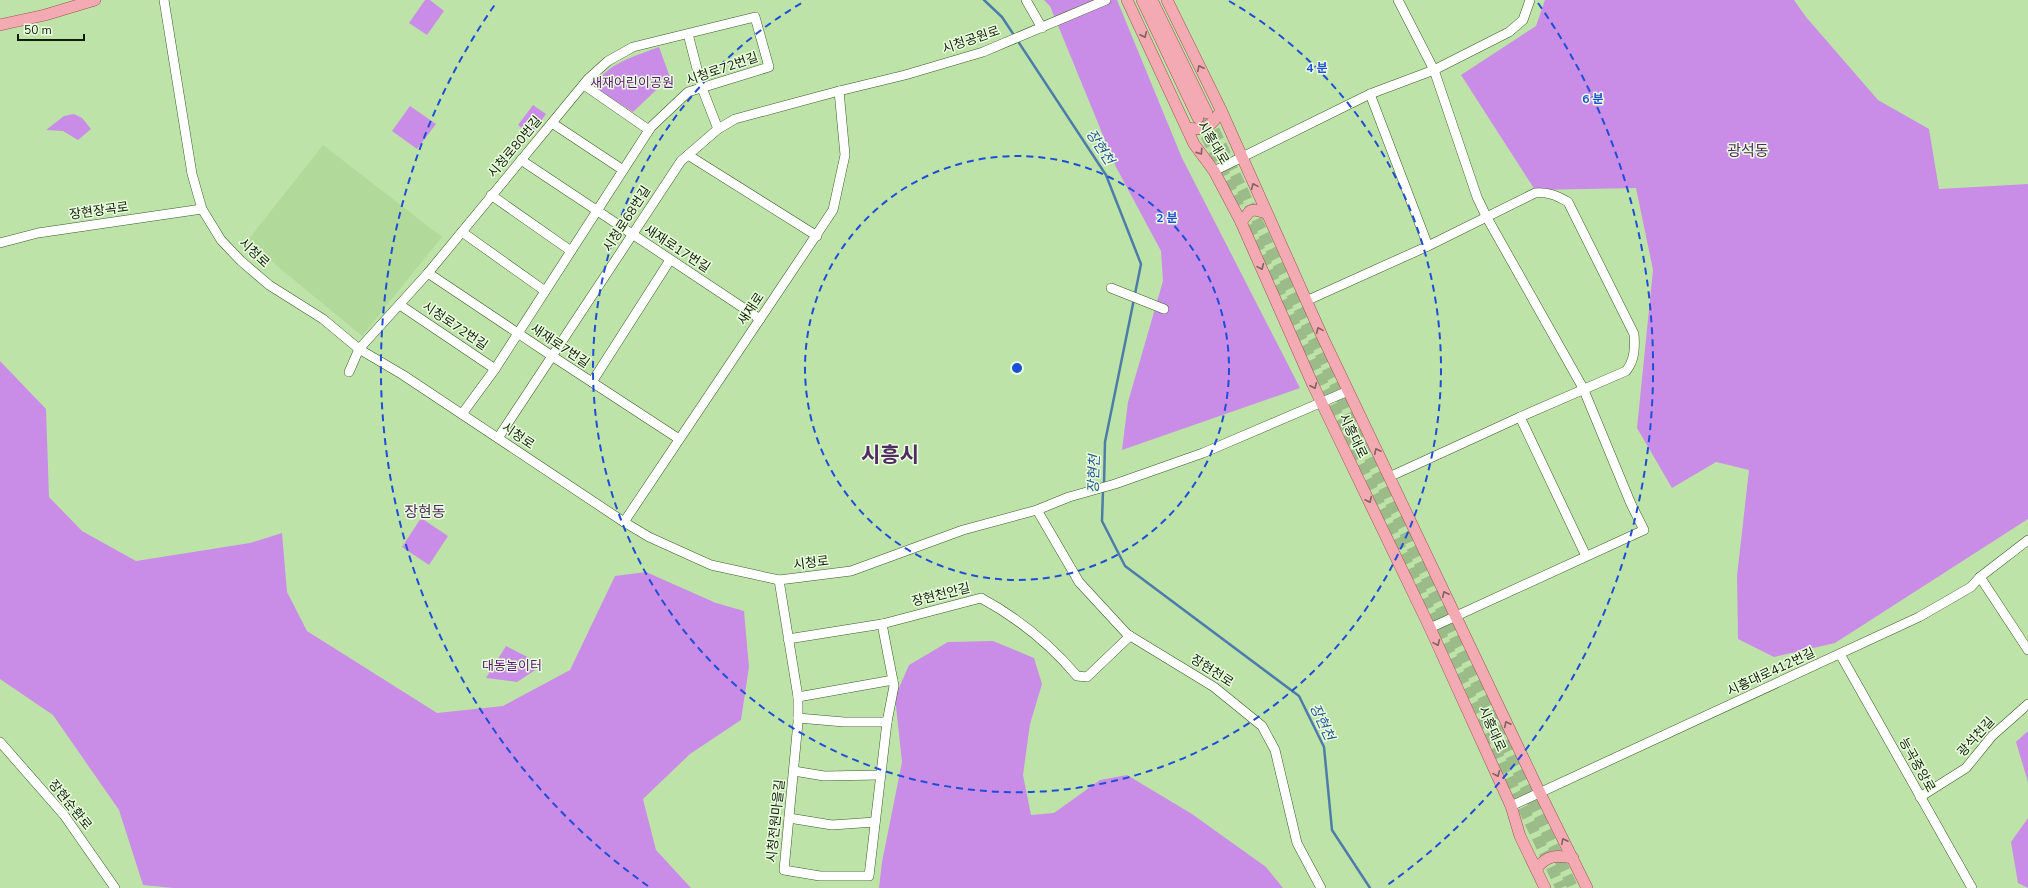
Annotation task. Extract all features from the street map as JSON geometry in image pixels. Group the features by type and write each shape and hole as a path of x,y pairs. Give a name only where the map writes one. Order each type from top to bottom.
{"main road":[{"path":"0,25 46,15 95,0"},
{"name":"시흥대로","path":"1127,0 1194,144 1214,171 1241,222 1322,402 1430,628 1511,806 1520,836 1545,888"},
{"name":"시흥대로","path":"1142,0 1202,116 1152,0"},
{"name":"시흥대로","path":"1167,0 1220,110 1348,391 1539,792 1587,888"},
{"path":"1187,128 1197,130 1207,128 1215,121 1220,110"},
{"path":"1241,222 1250,211 1255,210 1266,213"},
{"path":"1536,869 1543,860 1552,856 1573,858"}],"street":[{"name":"시청로","path":"164,0 192,174 202,209 221,240 241,261 269,285 323,319 359,349 403,375 624,522 649,537 711,565 779,580 851,571 963,530 1037,510 1069,497 1116,484 1203,453 1348,391"},
{"path":"1026,0 1042,28"},
{"name":"시청공원로","path":"839,90 905,75 983,52 1106,0"},
{"path":"1398,0 1434,70 1477,197 1486,216 1583,388 1631,504 1644,530 1456,618 1430,628"},
{"path":"1214,171 1370,94 1434,70 1509,32 1523,20 1530,0"},
{"name":"시청로80번길","path":"349,372 359,349 428,273 584,85 608,61 633,47 755,17 769,66"},
{"path":"688,34 702,88 718,129"},
{"name":"시청로72번길","path":"462,414 495,368 650,130 688,92 769,66"},
{"path":"584,85 650,130"},
{"name":"시청로68번길","path":"498,438 681,161 718,129 735,119 839,90"},
{"name":"새재로","path":"624,522 833,210 845,155 839,90"},
{"path":"1370,94 1428,246"},
{"path":"552,123 623,170"},
{"path":"688,155 817,236"},
{"name":"새재로17번길","path":"521,160 596,212 760,319"},
{"path":"1306,301 1428,246 1535,193 1550,193 1568,202 1634,334 1635,341 1633,360 1626,371 1520,416 1389,477"},
{"path":"491,196 571,250"},
{"name":"장현장곡로","path":"0,243 38,233 202,209"},
{"path":"462,232 545,291"},
{"path":"592,382 670,260"},
{"name":"새재로7번길","path":"428,273 679,439"},
{"path":"1111,288 1164,310"},
{"name":"시청로72번길","path":"400,305 495,368"},
{"path":"1520,416 1586,556"},
{"name":"장현천로","path":"1037,510 1079,582 1130,636 1214,687 1262,726 1275,750 1297,843 1321,888"},
{"name":"시흥대로412번길","path":"1511,806 1945,604 1971,587 1980,576 2028,540"},
{"path":"1980,576 2028,650"},
{"name":"시청전원마을길","path":"779,580 798,697 794,771 784,870 820,876 869,876 886,722 894,686 882,624"},
{"name":"장현천안길","path":"788,639 882,624 980,598 1001,609 1035,634 1063,659 1077,676 1087,677 1130,636"},
{"name":"능곡중앙로","path":"1840,654 1972,888"},
{"path":"798,697 893,680"},
{"name":"광석천길","path":"1920,797 1966,768 1992,736 2028,704"},
{"path":"798,718 844,722 886,722"},
{"name":"장현순환로","path":"0,742 64,815 115,888"},
{"path":"794,771 824,776 880,775"},
{"path":"789,818 832,825 875,822"}],"shaded area":[{"path":"323,145 442,237 362,336 247,241"}],"green space":[{"path":"425,0 430,0 444,11 427,35 409,23"},
{"path":"1044,0 1117,0 1182,158 1300,388 1122,450 1128,402 1163,281 1161,251 1116,167 1050,6"},
{"path":"1545,0 1794,0 1806,17 1878,100 1929,129 1939,189 2028,184 2028,519 1835,643 1774,657 1738,639 1737,576 1749,470 1716,462 1672,488 1637,428 1653,270 1636,188 1535,190 1461,75 1536,26"},
{"name":"새재어린이공원","path":"659,47 670,77 633,112 595,88 605,73 613,67 632,57"},
{"path":"533,105 546,114 531,135 518,125"},
{"path":"410,106 436,124 417,149 392,131"},
{"path":"74,114 82,118 91,129 78,140 63,131 46,130 64,116"},
{"path":"0,361 46,409 49,497 82,531 136,561 250,543 282,533 287,592 307,631 437,713 503,706 570,670 615,576 646,572 716,603 744,611 749,667 741,720 690,754 643,799 656,850 691,888 173,888 143,885 119,810 53,715 0,679"},
{"path":"421,518 448,536 429,565 402,547"},
{"path":"993,641 1034,658 1042,684 1030,724 1023,775 1031,815 1054,813 1100,780 1127,775 1192,814 1266,867 1283,888 879,888 882,862 902,762 895,697 909,665 948,642"},
{"name":"대동놀이터","path":"506,646 543,665 517,682 486,678"},
{"path":"2028,731 2028,782 2016,742"},
{"path":"2028,818 2028,888 2018,883 2011,842"}],"waterway":[{"name":"장현천","path":"984,0 1002,17 1106,175 1141,264 1135,294"},
{"name":"장현천","path":"1104,485 1105,442 1134,299"},
{"name":"장현천","path":"1103,490 1102,521 1125,566 1299,696 1324,747 1332,830 1370,888"}],"tunnel":[{"path":"1207,115 1573,888"},
{"path":"1199,121 1561,888"}],"district":[{"name":"광석동","path":"1748,151"},
{"name":"시흥시","path":"890,455"},
{"name":"장현동","path":"425,512"}]}
